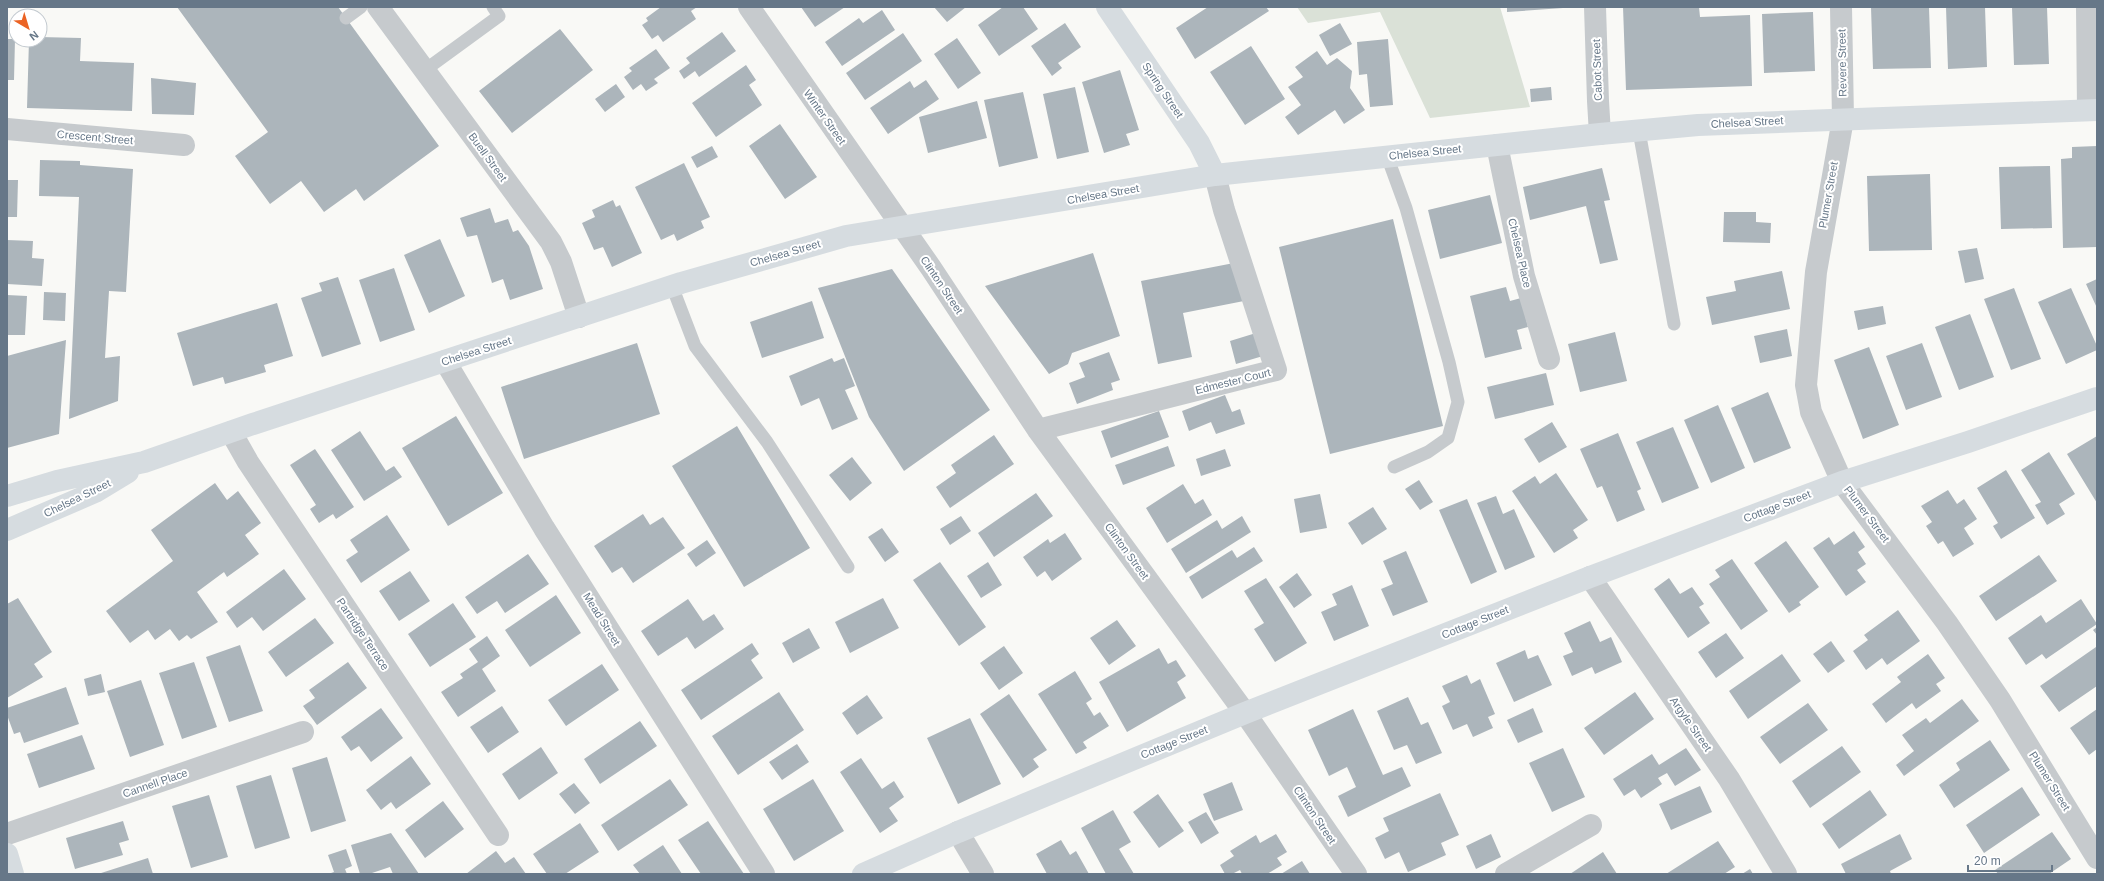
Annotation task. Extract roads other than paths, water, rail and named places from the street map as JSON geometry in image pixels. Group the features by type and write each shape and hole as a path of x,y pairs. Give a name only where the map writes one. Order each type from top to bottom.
{"main road":[{"name":"Spring Street","path":"1107,7 1199,143 1215,175"},
{"name":"Chelsea Street","path":"7,496 57,481 144,462 672,286 846,236 1215,175 1600,134 1698,125 1843,118 2092,110"},
{"name":"Cottage Street","path":"863,874 958,832 1245,713 1590,577 1842,482 1968,442 2097,398"},
{"name":"Chelsea Street","path":"7,530 95,492 144,462"},
{"path":"7,854 13,874"}],"street":[{"name":"Buell Street","path":"378,7 550,242 561,262 579,316"},
{"name":"Winter Street","path":"749,7 901,226"},
{"name":"Cabot Street","path":"1595,7 1600,134"},
{"name":"Revere Street","path":"1842,7 1843,118"},
{"path":"2087,7 2092,110"},
{"name":"Plumer Street","path":"1843,118 1816,272 1806,385 1810,412 1842,482 1947,623 2000,700 2097,858"},
{"name":"Crescent Street","path":"7,129 184,145"},
{"name":"Chelsea Place","path":"1497,145 1524,276 1549,359"},
{"name":"Edmester Court","path":"1038,430 1276,370 1224,210 1215,175"},
{"name":"Clinton Street","path":"901,226 931,268 1038,430 1245,713 1356,874"},
{"name":"Mead Street","path":"445,361 470,400 544,528 764,874"},
{"name":"Partridge Terrace","path":"231,432 248,462 498,835"},
{"name":"Argyle Street","path":"1590,577 1729,779 1786,874"},
{"name":"Cannell Place","path":"7,834 303,732"},
{"path":"1506,874 1590,825"},
{"path":"958,832 983,874"}],"lane":[{"path":"346,18 361,7"},
{"path":"425,70 499,16 493,7"},
{"path":"1639,131 1674,324"},
{"path":"1387,156 1406,208 1428,282 1458,402 1448,438 1428,452 1394,467"},
{"path":"672,286 695,346 767,442 848,567"}]}
